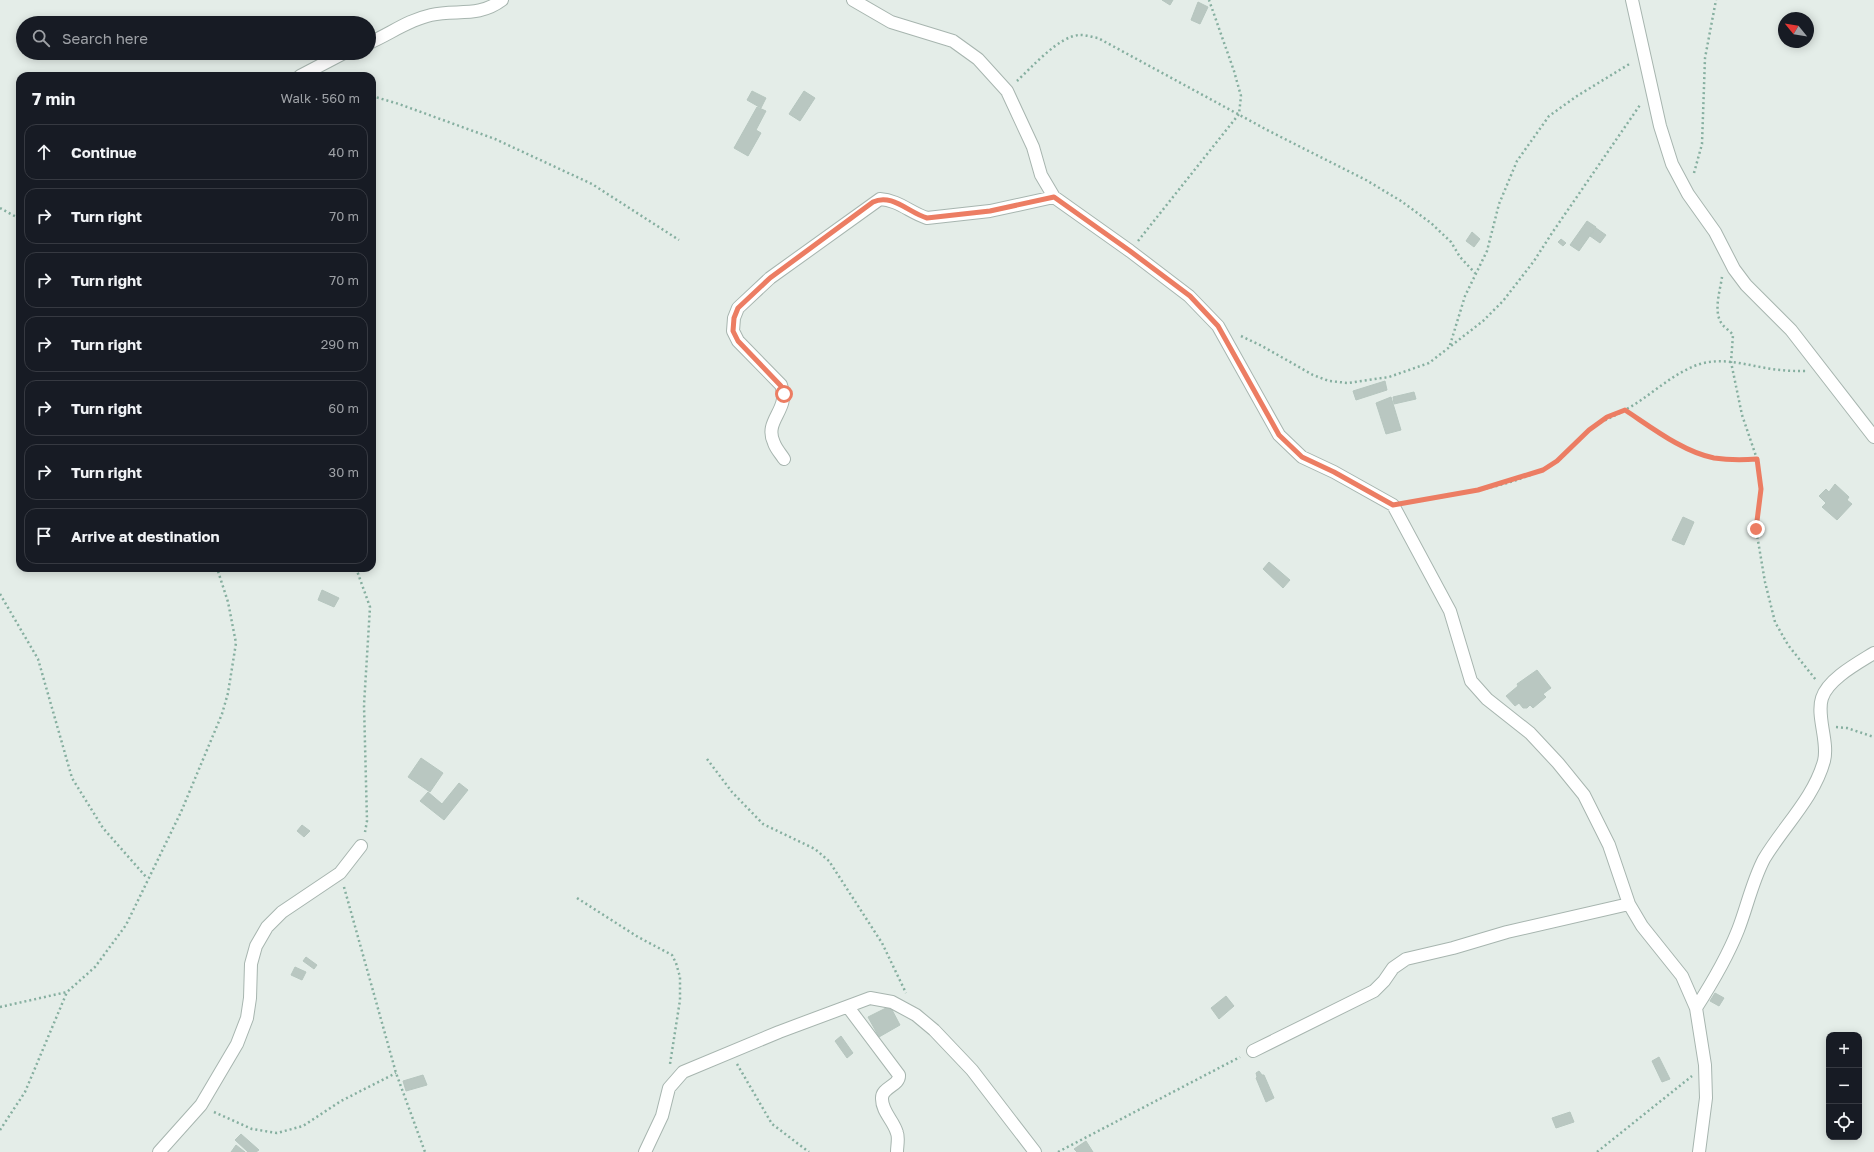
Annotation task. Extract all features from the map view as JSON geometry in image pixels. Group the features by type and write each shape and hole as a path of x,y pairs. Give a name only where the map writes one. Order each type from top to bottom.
{"street":[{"path":"376,39 407,23 432,15 481,11 502,0"},
{"path":"853,0 891,22 953,41 978,59 1007,92 1033,147 1041,175 1054,197 1190,296 1218,326 1279,435 1302,457 1334,472 1393,505 1450,611 1471,681 1486,699 1530,732 1584,795 1609,845 1629,904 1642,926 1682,976 1696,1008 1705,1065 1706,1098 1699,1152"},
{"path":"1632,0 1651,90 1672,164 1688,194 1715,232 1727,255 1746,285 1791,330 1874,437"},
{"path":"308,72 331,60"},
{"path":"784,460 773,443 771,432 773,422 784,402 784,394 781,386 738,341 733,331 734,318 738,308 770,278 880,198 888,199 918,215 927,218 990,211 1054,197"},
{"path":"1696,1008 1723,962 1738,930 1750,893 1764,860 1818,779 1825,760 1824,726 1821,710 1822,698 1833,682 1848,668 1874,653"},
{"path":"159,1152 201,1105 237,1044 244,1024 250,998 251,964 256,946 267,927 282,912 340,873 361,846"},
{"path":"1252,1051 1374,991 1384,981 1393,968 1406,959 1453,948 1507,932 1629,904"},
{"path":"645,1152 662,1116 669,1088 683,1072 870,998 892,1002 916,1015 934,1030 972,1070 1035,1152"},
{"path":"848,1006 899,1075 897,1081 884,1091 881,1097 885,1110 898,1134 897,1152"}],"path":[{"path":"1130,251 1239,114 1241,96 1234,71 1209,0"},
{"path":"1688,194 1702,144 1705,58 1716,0"},
{"path":"1007,92 1040,59 1065,40 1078,35 1098,38 1366,180 1401,201 1431,223 1451,242 1460,257 1475,273"},
{"path":"1449,346 1465,296 1487,251 1499,204 1506,184 1518,161 1536,134 1549,116 1577,96 1644,56"},
{"path":"1218,326 1262,346 1313,375 1329,381 1348,383 1389,377 1404,373 1428,363 1483,321 1503,301 1534,262 1552,233 1651,90"},
{"path":"376,97 399,104 495,140 592,184 679,240"},
{"path":"0,208 16,218"},
{"path":"1727,255 1718,302 1718,317 1723,325 1733,335 1731,362 1742,415 1757,459 1761,489 1756,529 1759,556 1775,622 1788,645 1816,679 1822,698"},
{"path":"1393,505 1478,490 1543,470 1557,461 1589,430 1625,410 1687,369 1714,362 1731,362 1781,370 1823,371"},
{"path":"1625,410 1660,433 1712,458 1733,460 1757,459"},
{"path":"0,1130 25,1092 67,992 95,967 126,925 147,878 181,812 222,714 228,693 236,643 228,602 218,572"},
{"path":"357,572 370,608 364,705 367,821 361,846"},
{"path":"0,594 38,659 72,778 103,828 147,878"},
{"path":"1824,726 1847,728 1874,736"},
{"path":"707,759 732,792 763,824 815,849 829,860 882,943 906,994"},
{"path":"340,873 396,1073 425,1152"},
{"path":"577,898 638,937 672,955 676,963 680,977 680,1000 669,1067 669,1088"},
{"path":"0,1007 67,992"},
{"path":"1058,1152 1252,1051"},
{"path":"730,1053 772,1124 809,1152"},
{"path":"1597,1152 1705,1065"},
{"path":"201,1105 246,1127 277,1133 303,1126 341,1101 396,1073"}],"building":[{"path":"1162,0 1173,0 1170,5"},
{"path":"1198,2 1208,7 1200,24 1191,20"},
{"path":"752,91 766,98 761,108 747,100"},
{"path":"804,91 815,98 800,121 789,114"},
{"path":"757,107 766,111 756,130 761,133 748,156 734,148"},
{"path":"1587,221 1596,227 1579,251 1570,245"},
{"path":"1596,228 1606,235 1600,243 1590,236"},
{"path":"1472,232 1480,239 1474,247 1466,241"},
{"path":"1561,239 1566,243 1563,246 1558,242"},
{"path":"1385,381 1387,390 1356,400 1353,391"},
{"path":"1414,392 1416,399 1394,404 1393,397"},
{"path":"1391,397 1401,430 1386,434 1376,403"},
{"path":"1835,484 1849,497 1847,500 1852,504 1837,520 1822,507 1826,503 1819,496 1826,489 1829,492"},
{"path":"1683,517 1694,522 1684,545 1672,540"},
{"path":"1269,562 1290,580 1283,588 1263,569"},
{"path":"322,590 339,598 334,607 318,600"},
{"path":"1537,670 1551,688 1543,694 1546,697 1533,708 1530,705 1527,708 1523,708 1519,703 1515,706 1506,696 1518,686 1517,684"},
{"path":"421,758 443,773 430,792 408,777"},
{"path":"459,783 468,790 444,820 420,801 428,792 442,804"},
{"path":"302,825 310,831 304,837 297,831"},
{"path":"306,957 317,965 314,969 303,961"},
{"path":"295,967 306,972 302,980 291,975"},
{"path":"1715,993 1724,998 1719,1006 1710,1001"},
{"path":"1226,996 1234,1006 1219,1019 1211,1008"},
{"path":"890,1006 900,1025 879,1037 868,1017"},
{"path":"841,1036 853,1053 847,1058 835,1041"},
{"path":"1659,1057 1670,1079 1662,1082 1652,1061"},
{"path":"1259,1071 1262,1075 1264,1075 1274,1098 1266,1102 1256,1078 1256,1073"},
{"path":"423,1075 427,1085 406,1091 403,1081"},
{"path":"1570,1112 1574,1122 1556,1128 1552,1118"},
{"path":"241,1134 259,1150 256,1152 248,1152 235,1140"},
{"path":"1086,1141 1093,1152 1077,1152 1074,1149"},
{"path":"236,1145 245,1152 231,1152"}],"route":[{"path":"784,394 781,386 738,341 733,331 734,318 738,308 770,278 873,202 880,198 888,199 918,215 927,218 990,211 1054,197 1085,218 1190,296 1218,326 1279,435 1302,457 1372,492 1393,505 1478,490 1543,470 1557,461 1589,430 1607,417 1625,410 1660,433 1712,458 1733,460 1757,459 1761,489 1756,529"}]}
